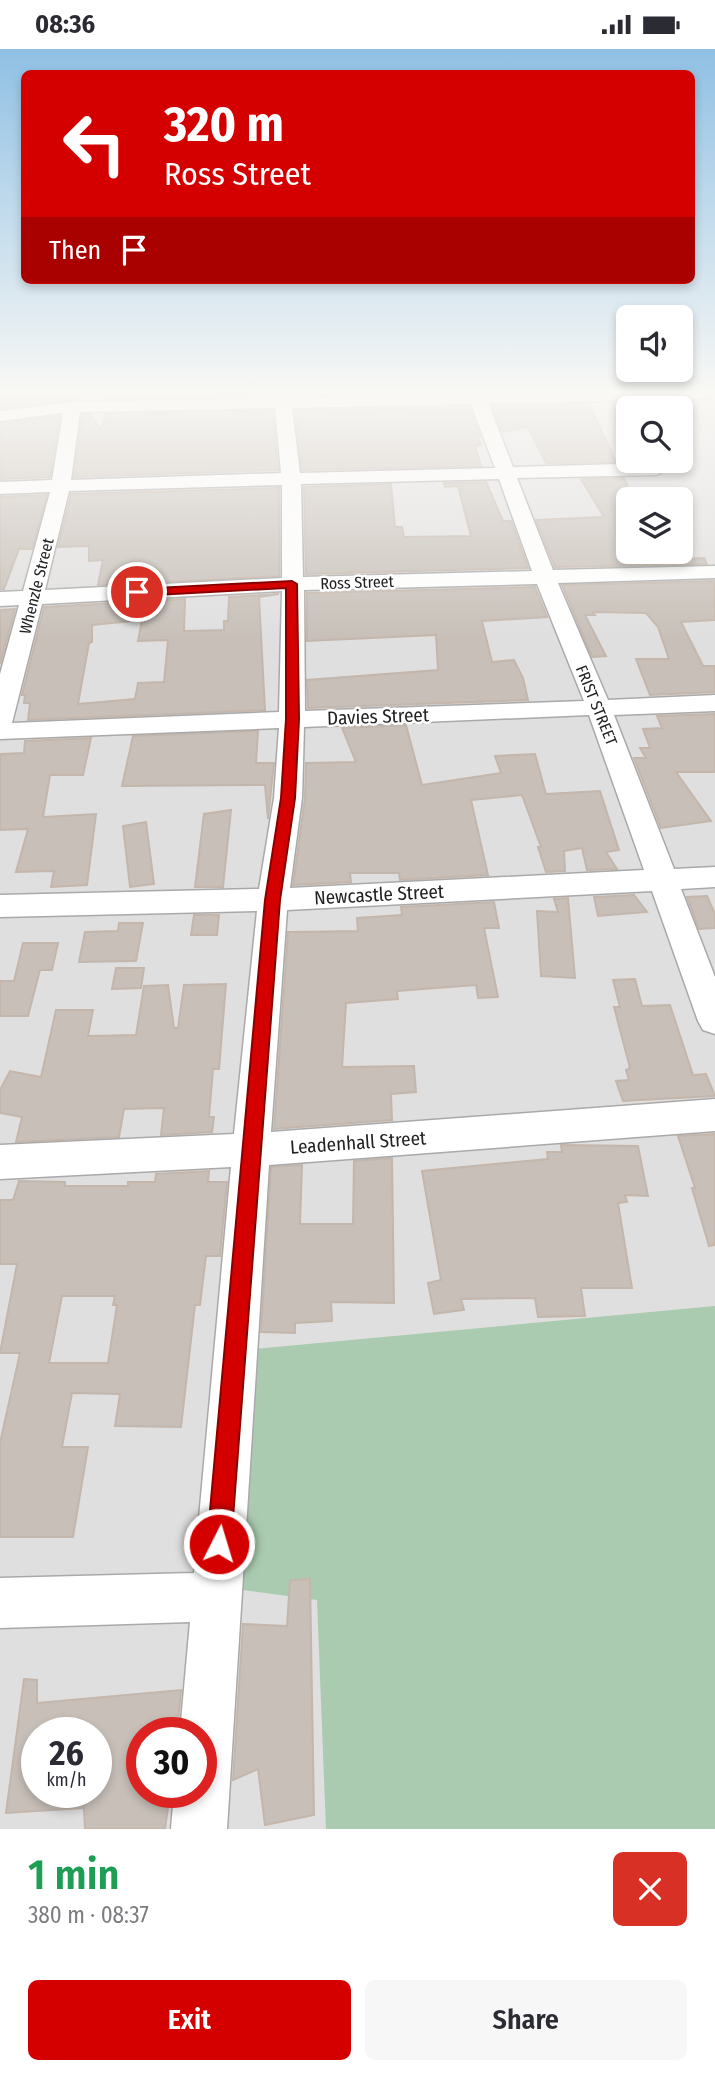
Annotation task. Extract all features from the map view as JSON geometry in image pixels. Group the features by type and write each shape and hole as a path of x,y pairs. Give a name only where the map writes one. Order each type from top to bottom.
{"street":[{"name":"Whenzle Street","path":"0,721 63,474"},
{"path":"0,488 290,477 530,474"},
{"name":"FRIST STREET","path":"507,475 545,577 599,707 715,1021"},
{"path":"199,1829 215,1597 272,900 288,798 292,719 293,501 290,477"},
{"name":"Ross Street","path":"0,599 292,584 715,572"},
{"name":"Davies Street","path":"0,731 715,703"},
{"name":"Newcastle Street","path":"0,906 272,900 715,877"},
{"name":"Leadenhall Street","path":"0,1162 251,1150 715,1115"},
{"path":"0,1603 215,1597"}],"shaded area":[{"path":"0,474 715,474 715,1829 0,1829"}],"green space":[{"path":"715,1306 715,1829 326,1829 317,1600 227,1588 244,1350"}],"building":[{"path":"0,474 50,474 50,477 0,479"},
{"path":"74,474 159,474 74,477"},
{"path":"624,478 628,487 616,487 616,564 693,564 693,558 704,558 707,564 555,567 536,520 604,517 581,479"},
{"path":"486,482 503,521 511,521 528,568 306,574 304,487 391,484 395,527 402,527 404,537 471,536 458,486 445,487 444,483"},
{"path":"279,488 279,576 98,585 103,560 89,561 89,546 58,547 71,494"},
{"path":"47,495 32,549 19,549 4,589 0,589 0,497"},
{"path":"715,581 715,620 681,622 703,666 715,666 715,692 650,695 636,659 669,659 658,627 646,613 593,612 595,615 585,615 606,656 592,657 562,585"},
{"path":"535,587 547,617 482,621 492,662 514,660 523,678 528,700 308,708 307,680 438,670 436,635 307,641 307,593"},
{"path":"279,594 259,597 265,710 28,720 30,703 24,703 25,695 22,695 44,607 185,599 184,631 224,630 224,621 228,621 229,597","holes":["142,620 138,641 168,640 164,682 138,683 135,699 78,704 89,643 92,642 92,625"]},
{"path":"15,609 0,664 0,610"},
{"path":"715,714 715,772 676,772 711,821 661,828 634,758 646,758 640,748 650,748 643,729 662,728 657,716"},
{"path":"406,725 422,785 501,773 495,756 535,754 546,794 600,791 619,850 606,852 617,869 587,870 582,848 564,851 565,871 546,872 538,847 541,847 522,795 471,800 488,875 400,880 399,873 350,873 351,882 293,885 305,798 306,763 356,762 342,728"},
{"path":"258,731 256,763 274,763 268,819 265,785 122,786 133,736"},
{"path":"91,738 83,775 50,775 43,817 96,814 87,885 51,887 54,871 16,872 28,829 0,830 0,754 24,753 25,741"},
{"path":"231,810 223,887 195,887 204,814"},
{"path":"146,822 154,884 130,887 123,826"},
{"path":"634,895 647,912 598,916 594,897"},
{"path":"707,896 715,914 715,928 699,929 687,897"},
{"path":"568,898 575,978 541,976 537,911 558,912 554,899"},
{"path":"494,902 499,928 484,928 498,997 478,998 476,985 397,991 398,999 346,1003 342,1067 414,1066 416,1092 391,1094 392,1120 274,1129 288,932 358,931 357,918 402,915 401,907"},
{"path":"194,915 219,915 217,935 191,935"},
{"path":"119,923 143,923 136,961 79,962 85,932 118,931"},
{"path":"23,943 58,943 52,970 40,970 28,1016 0,1016 0,981 14,981"},
{"path":"116,968 144,968 141,988 112,989"},
{"path":"635,979 642,1006 670,1005 693,1075 706,1074 715,1096 623,1101 616,1081 629,1080 626,1070 630,1068 614,1007 620,1007 613,980"},
{"path":"226,984 219,1069 213,1069 209,1117 214,1117 212,1132 161,1135 164,1108 124,1109 119,1137 16,1142 22,1117 0,1113 0,1090 10,1071 41,1077 56,1010 93,1010 88,1036 136,1035 144,986 168,985 174,1028 178,1028 184,985"},
{"path":"715,1134 715,1245 709,1246 692,1188 695,1188 678,1136"},
{"path":"561,1145 638,1146 648,1196 625,1195 627,1202 618,1203 632,1288 581,1288 585,1316 538,1317 535,1298 461,1299 464,1310 434,1314 428,1283 441,1280 422,1171 548,1159 547,1152 562,1152"},
{"path":"392,1158 394,1303 331,1302 332,1321 295,1323 295,1333 261,1332 271,1167 302,1165 300,1224 353,1224 354,1161"},
{"path":"209,1171 208,1182 227,1182 220,1256 206,1256 200,1305 195,1305 181,1427 115,1426 120,1394 72,1393 62,1447 88,1447 73,1537 0,1537 0,1443 20,1353 0,1353 17,1264 0,1264 0,1200 13,1200 19,1181 65,1182 65,1186 128,1186 128,1182 155,1182 156,1174","holes":["62,1296 115,1296 113,1305 117,1305 108,1363 49,1363"]},
{"path":"310,1579 314,1815 265,1825 258,1769 233,1780 243,1624 287,1626 290,1580"},
{"path":"24,1679 37,1680 37,1703 181,1690 178,1717 126,1717 126,1808 168,1808 165,1829 85,1829 84,1808 112,1808 112,1717 21,1717 21,1808 83,1808 6,1813"}],"route":[{"path":"137,592 292,584 292,719 288,798 272,900 219,1544"}]}
